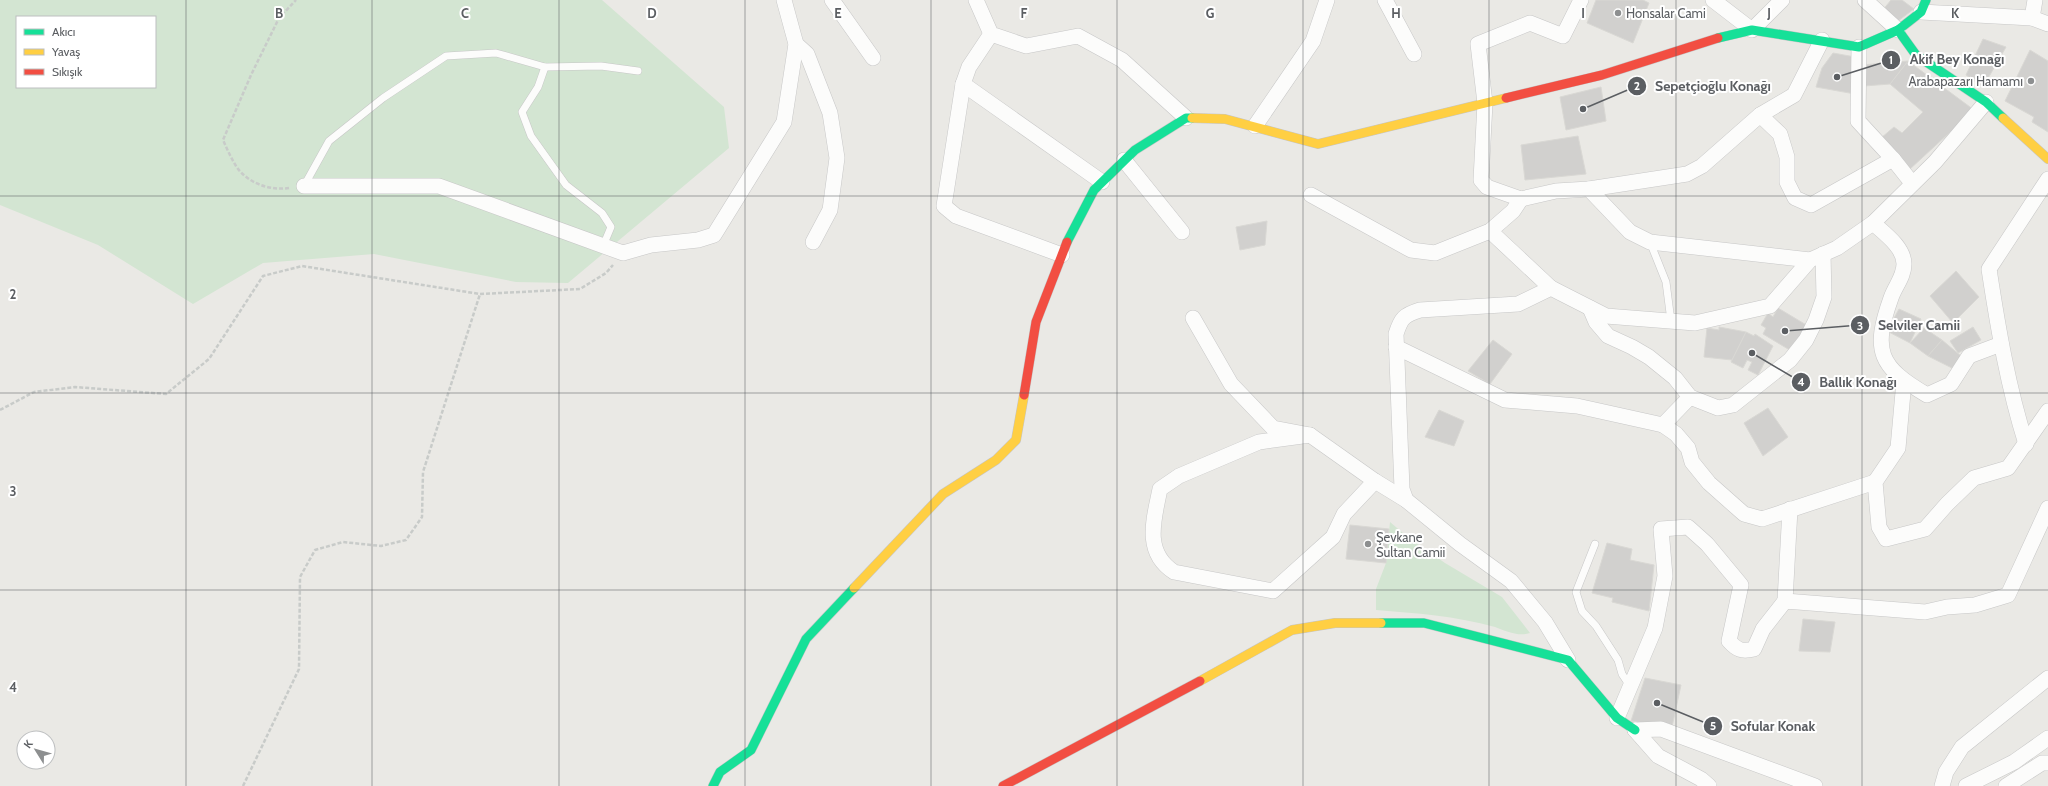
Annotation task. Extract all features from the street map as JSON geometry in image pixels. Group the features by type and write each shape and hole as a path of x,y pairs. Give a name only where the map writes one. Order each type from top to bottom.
{"main road":[{"path":"713,786 720,772 751,750 806,639 943,494 996,460 1016,440 1036,322 1062,254 1070,235 1094,190 1135,150 1186,118 1225,119 1256,126 1318,144 1602,75 1702,42 1752,30 1859,47 1898,30 1924,6"},
{"path":"1898,30 1916,55 1986,102 2048,159"},
{"path":"1003,786 1138,715 1292,630 1335,623 1424,623 1568,660 1601,701 1617,718 1635,730"}],"street":[{"path":"304,186 438,186 623,253 651,245 698,240 714,235 784,122 796,44 784,0"},
{"path":"832,0 873,58"},
{"path":"976,0 992,34 1026,46 1078,36 1122,60 1186,118"},
{"path":"1256,126 1313,42 1327,0"},
{"path":"1385,0 1414,54"},
{"path":"1581,0 1563,36 1530,23 1478,44 1485,103 1481,180 1487,187 1521,199 1556,191 1589,189 1687,174 1702,166 1732,142 1760,115 1794,95 1822,40"},
{"path":"1713,0 1752,30 1782,0"},
{"path":"1865,0 1898,30"},
{"path":"2032,18 2035,0"},
{"path":"1924,6 2032,18 2048,24"},
{"path":"992,34 969,67 963,84 944,206 956,216 1062,254"},
{"path":"796,44 807,54 830,113 837,158 830,210 813,242"},
{"path":"1859,47 1858,121 1893,159 1912,183"},
{"path":"963,84 1102,182"},
{"path":"1490,231 1552,288 1606,316 1695,323 1770,306 1816,257 1837,248 1873,223 1935,162 1986,102"},
{"path":"1760,115 1780,134 1786,157 1788,182 1795,198 1811,205 1893,159"},
{"path":"1124,160 1182,232"},
{"path":"2026,444 2018,418 2001,344 1989,269 2048,179"},
{"path":"1589,189 1630,232 1650,242 1816,257"},
{"path":"1311,195 1411,250 1435,253 1490,231 1513,211 1521,199"},
{"path":"1873,223 1899,248 1904,263 1900,281 1891,296 1880,345 1887,364 1904,381 1927,395 1934,393 1950,384 1969,356 2001,344"},
{"path":"1590,308 1596,322 1608,336 1649,357 1676,378 1690,397 1718,408 1733,405 1790,360 1806,340 1816,320 1824,297 1816,257"},
{"path":"1406,500 1402,489 1396,348 1396,334 1399,324 1405,315 1420,310 1518,304 1552,288"},
{"path":"1194,318 1231,384 1273,428 1310,435 1375,481 1406,500 1460,544 1511,580 1545,622 1568,660"},
{"path":"1396,348 1505,400 1577,406 1663,425 1676,434 1688,448 1692,462 1709,483 1744,514 1762,520 1790,509 1875,482 1898,448 1904,381"},
{"path":"1663,425 1690,397"},
{"path":"1875,482 1879,527 1886,539 1925,530 1947,504 1974,478 2008,468 2048,411"},
{"path":"1310,435 1259,442 1179,476 1160,489 1153,524 1153,543 1158,556 1165,566 1174,572 1274,591 1333,538 1344,514 1375,481"},
{"path":"1785,601 1925,612 1947,607 1975,606 2008,595 2048,508"},
{"path":"1617,718 1655,628 1665,576 1662,529 1688,528 1707,544 1741,585 1729,641 1736,649 1745,652 1754,649 1763,630 1785,601 1790,509"},
{"path":"1942,786 1946,772 1962,747 2048,678"},
{"path":"1635,730 1661,729 1815,786"},
{"path":"1635,730 1658,756 1701,779 1708,786"},
{"path":"1966,786 2014,762 2048,738"},
{"path":"2006,786 2042,764 2048,763"}],"lane":[{"path":"304,186 329,142 382,98 446,56 496,53 545,67 601,66 638,71"},
{"path":"545,67 538,87 522,112 531,136 566,185 602,213 611,226 603,246"},
{"path":"1650,242 1666,282 1671,321"},
{"path":"1595,544 1576,592 1582,611 1596,626 1618,660 1622,674 1631,686"}],"path":[{"path":"296,0 279,18 251,75 223,140 236,167 256,185 281,189 304,186"},
{"path":"0,410 34,392 76,387 166,394 209,359 263,276 302,266 480,294 580,289 606,273 623,253"},
{"path":"243,786 299,669 300,577 315,550 343,542 381,546 406,540 422,517 423,472 480,294"}],"green space":[{"path":"0,0 602,0 724,107 729,148 568,283 516,282 374,254 263,263 193,304 98,245 0,205"},
{"path":"1390,522 1410,539 1445,563 1502,597 1530,633 1517,634 1480,623 1450,618 1376,610 1376,589 1386,563"}],"building":[{"name":"Honsalar Cami","path":"1596,0 1643,0 1649,3 1633,43 1587,23"},
{"path":"1891,0 1902,0 1914,9 1898,21 1882,11"},
{"path":"1983,39 2006,47 1983,87 1966,75"},
{"name":"Arabapazarı Hamamı","path":"2030,50 2048,61 2048,132 2032,122 2034,117 2005,101"},
{"path":"1833,53 1855,57 1855,94 1816,87 1822,68"},
{"path":"1908,61 1974,110 1910,169 1881,138 1894,127 1902,133 1923,112 1890,84"},
{"path":"1908,61 1890,84 1864,86 1862,65"},
{"path":"1601,87 1606,121 1566,130 1560,97"},
{"path":"1578,136 1586,174 1525,180 1521,145"},
{"path":"1267,221 1265,245 1240,250 1236,227"},
{"path":"1956,271 1979,297 1953,323 1930,296"},
{"path":"1778,308 1808,326 1793,352 1763,334 1766,328 1761,325 1768,313 1773,317"},
{"path":"1899,309 1921,319 1910,343 1887,331"},
{"path":"1719,327 1746,332 1732,360 1704,357 1707,328 1719,330"},
{"path":"1973,327 1981,340 1958,353 1950,341"},
{"path":"1924,328 1942,340 1928,356 1910,343"},
{"path":"1746,332 1754,336 1755,334 1773,346 1758,375 1748,370 1752,362 1747,360 1743,368 1731,362"},
{"path":"1493,340 1512,354 1490,384 1468,371"},
{"path":"1942,340 1961,356 1952,368 1928,356"},
{"path":"1768,408 1788,437 1763,456 1744,423"},
{"path":"1439,410 1464,421 1454,446 1425,437"},
{"name":"Şevkane Sultan Camii","path":"1350,525 1389,529 1386,563 1346,559"},
{"path":"1607,543 1632,549 1630,560 1654,565 1649,611 1612,602 1613,598 1592,593"},
{"path":"1803,619 1835,622 1830,652 1799,651"},
{"path":"1645,678 1681,685 1672,727 1631,721"}],"traffic: fast":[{"path":"1898,30 1921,12 1926,0"},
{"path":"1718,38 1752,30 1859,47 1898,30 1916,55 1986,102 2003,118"},
{"path":"1067,242 1094,190 1135,150 1186,118 1192,118"},
{"path":"713,786 720,772 751,750 806,639 854,588"},
{"path":"1381,623 1424,623 1568,660 1617,718 1635,730"}],"traffic: slow":[{"path":"1192,118 1225,119 1318,144 1506,98"},
{"path":"2003,118 2048,159"},
{"path":"854,588 943,494 996,460 1016,440 1024,395"},
{"path":"1200,681 1292,630 1335,623 1381,623"}],"traffic: jam":[{"path":"1506,98 1602,75 1718,38"},
{"path":"1024,395 1036,322 1067,242"},
{"path":"1003,786 1200,681"}],"place":[{"name":"Honsalar Cami","path":"1618,13"},
{"name":"Akif Bey Konağı","path":"1837,77"},
{"name":"Arabapazarı Hamamı","path":"2031,81"},
{"name":"Sepetçioğlu Konağı","path":"1583,109"},
{"name":"Selviler Camii","path":"1785,331"},
{"name":"Ballık Konağı","path":"1752,353"},
{"name":"Şevkane Sultan Camii","path":"1368,544"},
{"name":"Sofular Konak","path":"1657,703"}]}
